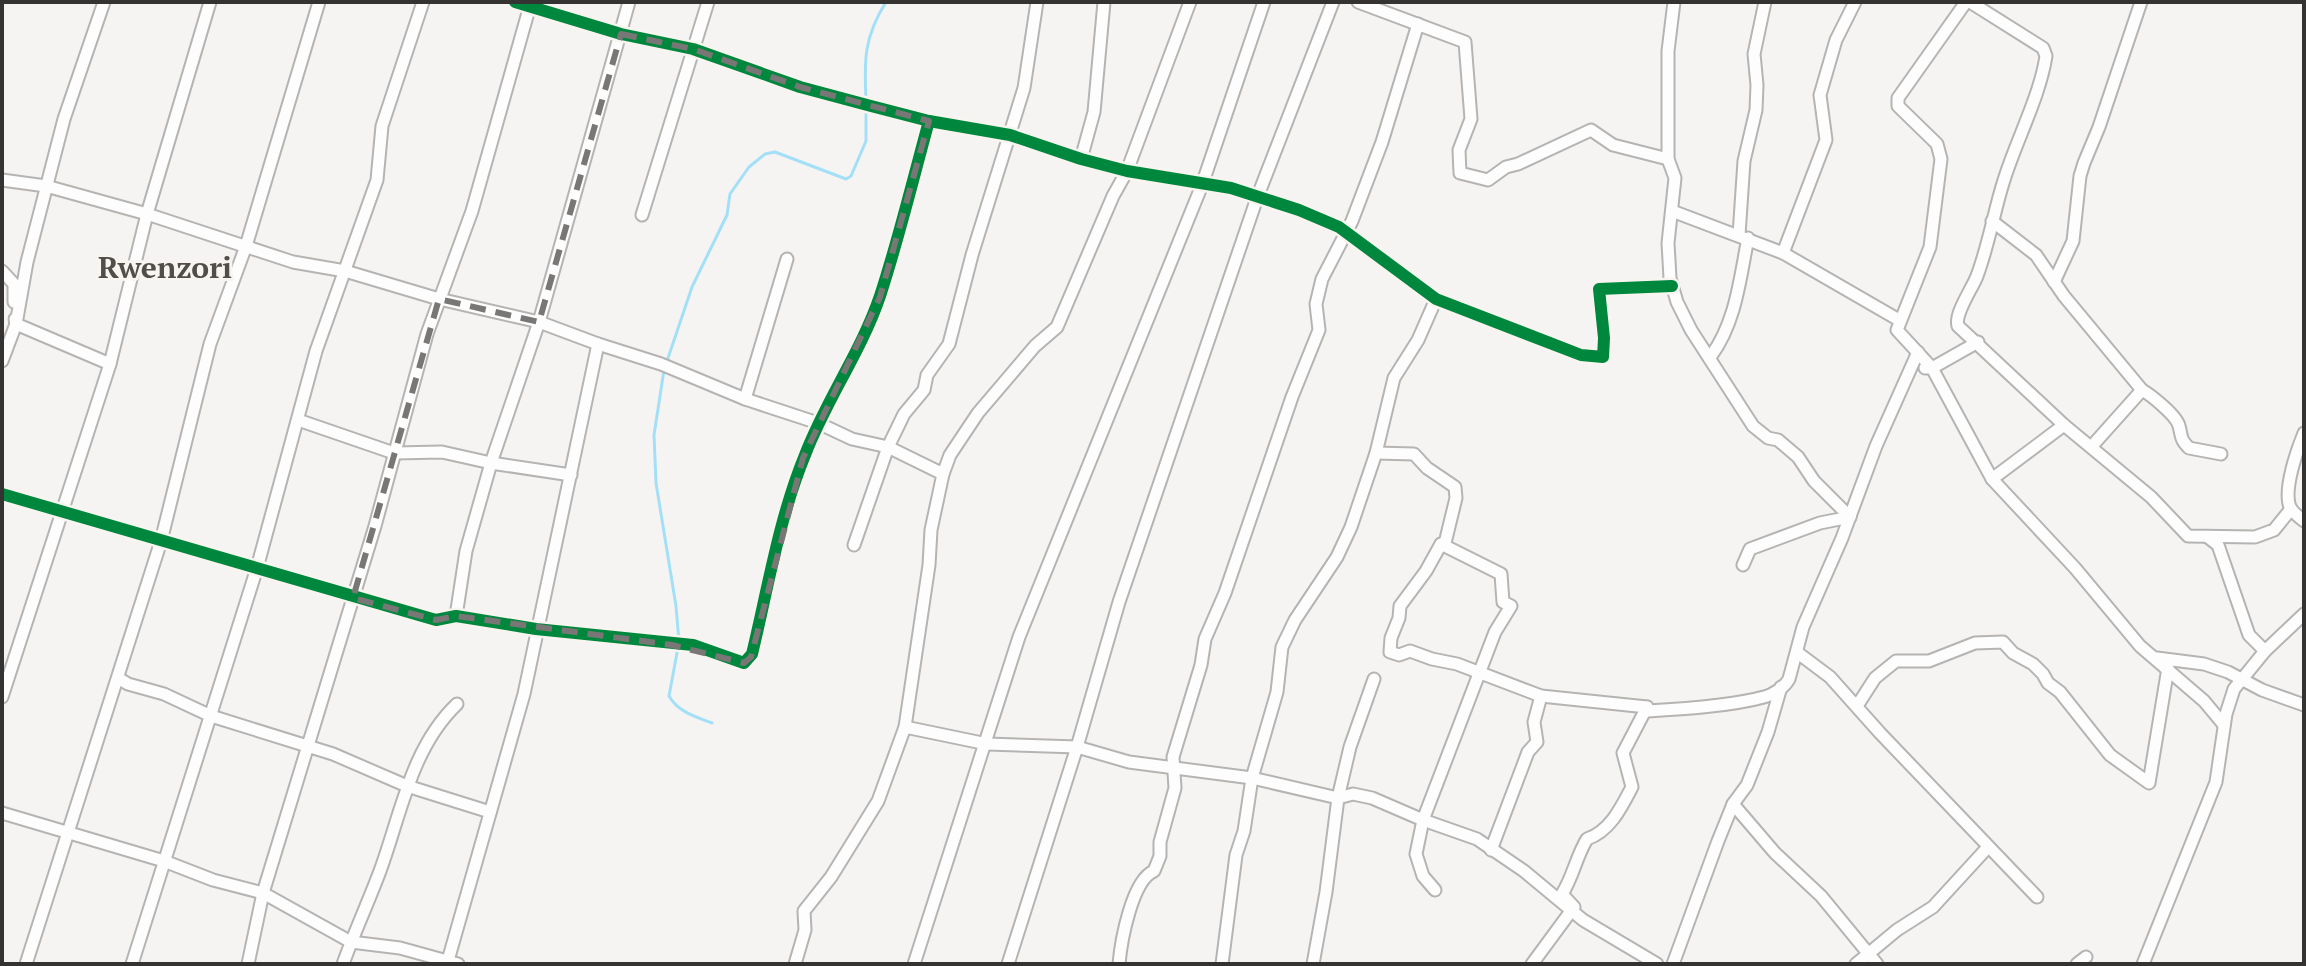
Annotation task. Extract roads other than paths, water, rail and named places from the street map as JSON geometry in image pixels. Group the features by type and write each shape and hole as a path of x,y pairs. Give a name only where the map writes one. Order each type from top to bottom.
{"street":[{"path":"2,361 16,324 27,262 64,119 104,2"},
{"path":"2,697 110,364 147,214 210,2"},
{"path":"26,964 161,541 210,344 246,246 319,2"},
{"path":"132,964 257,568 316,351 377,180 382,126 423,2"},
{"path":"515,2 621,34 693,49 800,87 929,121 1010,135 1127,171 1231,188 1299,210 1343,230 1436,299 1581,355 1603,357 1599,289 1672,286"},
{"path":"456,616 466,551 491,463 539,322 629,2"},
{"path":"642,215 708,2"},
{"path":"854,545 888,447 904,414 924,390 927,375 949,344 972,255 1024,88 1037,2"},
{"path":"1081,159 1094,112 1104,2"},
{"path":"795,964 805,930 804,911 831,877 878,801 905,727 929,565 931,530 950,455 978,413 1035,346 1057,327 1113,196 1127,171 1190,2"},
{"path":"914,964 1019,637 1202,185 1264,2"},
{"path":"1008,964 1119,602 1257,198 1333,2"},
{"path":"1358,2 1467,45 1471,119 1459,150 1460,173 1488,180 1506,167 1591,130 1613,145 1668,159"},
{"path":"1674,2 1668,51 1668,159 1675,178 1668,243 1672,286 1691,330 1711,356 1753,426 1768,438 1778,440 1798,457 1814,481 1850,517"},
{"path":"1711,356 1723,339 1734,308 1743,236 1744,161 1756,110 1754,54 1765,2"},
{"path":"1783,253 1826,140 1820,95 1836,40 1855,2"},
{"path":"2224,725 2172,666 2140,646 2075,568 1992,479 1932,368 1897,330 1930,247 1941,159 1940,148 1898,106 1898,98 1968,2 2046,51 2046,62 2004,180 1976,278 1956,320 1958,326 2064,425 2151,497 2183,534 2193,538 2255,537 2274,530 2291,509 2291,475 2304,433"},
{"path":"2054,282 2073,241 2084,163 2141,2"},
{"path":"248,964 263,893 353,598 427,334 472,211 530,5"},
{"path":"1119,964 1121,944 1135,894 1146,874 1154,871 1160,856 1160,842 1175,788 1175,751 1201,665 1205,639 1225,593 1292,397 1319,330 1316,304 1322,279 1343,230 1352,221 1382,142 1418,24"},
{"path":"2,494 436,620 456,616 536,629 686,644 744,663 751,657 780,536 803,458 880,297 929,121"},
{"path":"2,180 46,186 147,214 293,262 345,271 439,299 539,322 818,423 852,439 888,447 943,474"},
{"path":"1672,211 1783,253 1899,320"},
{"path":"1992,221 2036,255 2054,282 2142,390 2177,422 2179,436 2189,448 2221,454"},
{"path":"745,399 787,259"},
{"path":"2,271 14,284 16,324"},
{"path":"1222,964 1228,937 1236,855 1244,831 1252,778 1277,692 1282,647 1295,620 1337,557 1351,527 1376,453 1394,378 1418,340 1436,299"},
{"path":"16,324 110,364"},
{"path":"1913,369 1932,368 1978,342"},
{"path":"2,813 263,893 351,942 400,948 451,963 524,694 598,344"},
{"path":"1376,453 1414,454 1427,468 1455,487 1456,498 1445,543 1441,544 1400,606 1390,652 1399,655 1410,651 1541,696 1647,707 1648,711 1767,697 1789,679 1803,627 1850,517 1876,446 1918,352"},
{"path":"2092,446 2142,390"},
{"path":"298,420 394,453 442,452 571,475"},
{"path":"1992,479 2064,425"},
{"path":"2291,509 2304,521"},
{"path":"1743,565 1750,549 1820,523 1850,517"},
{"path":"2208,537 2218,545 2249,635 2265,651"},
{"path":"1435,890 1423,876 1416,854 1423,820 1495,632 1511,606 1503,602 1501,574 1441,544"},
{"path":"2143,964 2216,782 2224,725 2232,695 2241,679 2265,651 2304,614"},
{"path":"1857,706 1875,678 1896,661 1929,661 1975,643 2006,643 2013,653 2033,664 2060,692 2110,755 2149,783 2172,666"},
{"path":"1798,653 1830,677 2037,897"},
{"path":"2172,666 2204,664 2304,705"},
{"path":"118,678 164,694 211,716 333,754 407,786 490,812"},
{"path":"1313,964 1338,798 1350,747 1374,679"},
{"path":"1676,962 1733,804 1747,785 1768,732 1781,687"},
{"path":"1491,850 1528,752 1537,742 1534,722 1541,696"},
{"path":"343,964 380,871 407,786 439,721 457,704"},
{"path":"1532,964 1574,907 1562,894 1572,878 1577,857 1587,839 1596,836 1618,815 1632,787 1623,753 1647,707"},
{"path":"905,727 987,744 1077,747 1129,762 1252,778 1338,798 1353,794 1372,798 1477,839 1524,871 1572,910 1657,964"},
{"path":"1733,804 1775,853 1821,896 1877,964"},
{"path":"1856,964 1868,951 1933,907 1988,847"}],"waterway":[{"path":"866,100 869,38 886,2"},
{"path":"712,723 682,710 669,696 679,642 656,483 654,435 664,370 692,287 727,215 730,194 749,167 765,154 775,152 846,179 851,176 866,141 866,108"}],"district":[{"name":"Rwenzori","path":"165,268"}]}
